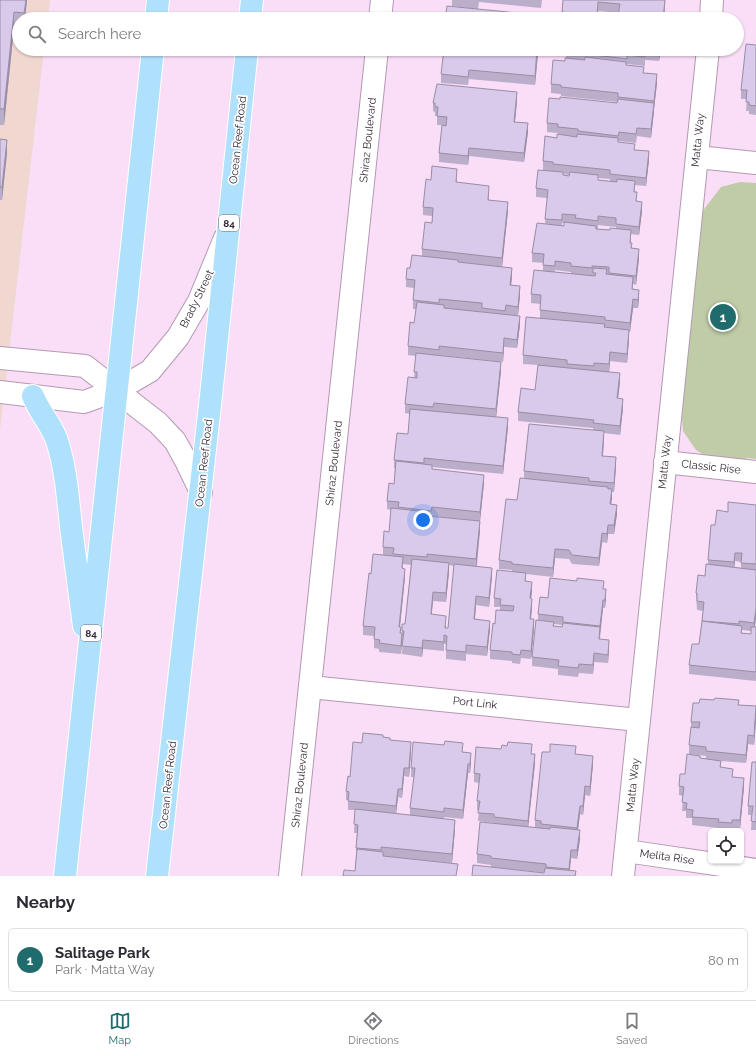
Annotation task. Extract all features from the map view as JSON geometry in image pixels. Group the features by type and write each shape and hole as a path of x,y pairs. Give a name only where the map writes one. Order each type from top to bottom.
{"main road":[{"path":"157,12 158,0"},
{"path":"251,12 252,0"},
{"name":"84","path":"65,876 152,56"},
{"name":"Ocean Reef Road","path":"157,876 201,492 246,56"},
{"path":"33,396 37,406 52,429 57,441 63,465 68,493 88,661"}],"street":[{"path":"381,12 382,0"},
{"path":"711,12 712,0"},
{"name":"Shiraz Boulevard","path":"290,876 376,56"},
{"name":"Matta Way","path":"624,876 707,56"},
{"path":"697,157 756,163"},
{"name":"Brady Street","path":"0,392 84,402 117,390 150,371 178,337 199,301 229,230"},
{"path":"0,358 85,366 158,423 176,441 201,492"},
{"name":"Classic Rise","path":"665,462 756,472"},
{"name":"Port Link","path":"310,687 639,720"},
{"name":"Melita Rise","path":"626,851 756,870"}],"shaded area":[{"path":"0,0 50,0 49,12 12,12 12,56 43,56 0,430"}],"green space":[{"path":"740,182 756,183 756,459 747,458 736,464 710,459 696,450 683,431 682,417 698,217 721,187"}],"building":[{"path":"0,0 26,0 24,12 12,12 12,31 4,109 0,109"},
{"path":"563,0 665,0 664,12 619,12 620,4 598,2 597,12 562,12"},
{"path":"447,6 508,12 446,12"},
{"path":"746,44 756,45 756,106 749,105 749,102 746,102 747,90 741,90"},
{"path":"443,56 536,56 535,76 469,70 468,77 441,74"},
{"path":"602,56 627,56 627,59"},
{"path":"585,57 626,62 626,65 644,67 643,73 657,74 654,101 618,97 618,93 561,87 561,85 551,84 553,60 565,61 565,58 585,60"},
{"path":"437,84 517,92 514,122 528,123 524,153 469,148 468,156 439,153 442,125 446,126 447,117 437,116 438,107 435,107 435,103 433,103"},
{"path":"560,97 617,103 618,99 654,103 651,129 637,128 636,134 619,132 618,136 578,131 578,129 558,127 558,124 547,123 549,98 560,99"},
{"path":"557,134 577,137 577,134 618,138 618,142 635,144 634,150 649,151 646,178 610,174 610,170 553,164 553,162 543,161 545,136 557,138"},
{"path":"0,139 7,140 2,187 0,187"},
{"path":"432,166 457,169 456,182 489,186 488,200 508,202 502,258 422,249 425,222 432,223 433,208 423,207 426,179 431,180"},
{"path":"538,170 563,172 563,175 569,176 570,172 598,175 598,180 617,182 617,179 635,181 634,192 637,192 636,201 642,202 639,227 616,224 616,218 598,216 598,221 575,218 576,215 562,214 562,220 545,219 548,190 536,188"},
{"path":"564,222 596,226 596,229 610,230 610,228 631,230 631,248 639,249 636,276 609,273 609,267 592,266 592,268 571,266 571,263 555,261 555,266 543,265 544,254 532,253 537,223 564,226"},
{"path":"412,255 512,268 510,285 520,286 518,307 506,305 505,311 482,308 482,303 439,299 439,303 413,300 415,280 406,279 407,268 410,268"},
{"path":"593,268 607,269 606,274 633,277 632,289 639,290 638,300 633,299 630,323 605,320 605,317 540,310 541,295 531,294 534,270 595,276 596,273 593,273"},
{"path":"417,302 444,305 444,308 520,316 517,340 504,338 503,353 439,346 439,350 408,346 410,322 414,323"},
{"path":"526,317 605,324 604,327 629,330 627,354 610,352 609,364 594,363 594,366 567,364 567,360 523,355"},
{"path":"416,353 501,362 496,409 434,403 433,407 405,404 408,377 417,378 417,372 414,372"},
{"path":"538,365 620,373 617,398 623,399 620,426 593,423 594,420 518,412 521,388 535,390"},
{"path":"410,409 508,418 503,466 424,458 424,463 394,460 397,433 408,434"},
{"path":"529,424 604,431 602,456 616,457 614,483 589,481 589,478 524,471"},
{"path":"396,461 432,465 432,469 484,475 480,512 432,507 431,511 398,507 399,502 387,501 389,483 394,484"},
{"path":"520,478 608,487 608,489 612,489 610,504 617,505 614,525 608,525 607,534 602,533 599,558 572,555 569,550 555,549 553,568 512,564 512,562 499,560 506,499 517,500"},
{"path":"728,502 756,505 756,564 741,563 742,553 735,553 734,562 708,560 711,525 715,525 717,510 728,512"},
{"path":"391,508 428,512 428,516 480,521 476,559 427,554 427,557 393,554 394,548 383,547 384,531 389,532"},
{"path":"373,554 403,557 402,568 405,569 399,627 401,627 400,633 402,633 401,646 379,643 380,640 374,639 375,627 363,626 369,573 371,574"},
{"path":"412,559 449,563 446,593 433,592 431,614 446,616 445,628 448,628 454,564 492,568 489,598 476,596 474,619 490,621 487,647 466,645 466,652 446,650 447,636 444,635 444,642 423,640 422,648 402,646 404,631 402,631 402,624 405,624"},
{"path":"706,564 756,570 756,608 754,623 739,621 739,624 702,621 704,602 697,601 696,593 698,575 705,576"},
{"path":"497,570 526,573 525,581 532,582 530,619 534,619 531,651 521,650 520,655 512,654 512,652 490,650 496,610 513,611 514,606 500,605 501,599 494,598"},
{"path":"550,578 577,581 577,578 604,581 603,589 606,589 605,600 603,600 600,626 563,622 563,617 538,614 540,597 548,598"},
{"path":"536,620 554,622 553,626 562,627 563,623 600,627 599,639 609,640 608,655 594,653 593,665 579,664 578,668 558,666 559,660 532,657"},
{"path":"702,621 742,626 741,633 751,634 751,627 756,627 756,672 689,665 692,644 699,644"},
{"path":"715,698 739,700 738,705 756,706 754,736 748,735 746,755 706,751 706,747 689,745 691,727 699,728 700,722 691,722 693,703 699,703 700,699 714,700"},
{"path":"363,733 383,735 383,737 390,738 390,740 411,742 409,768 404,768 402,789 398,789 396,806 348,801 349,792 346,791 348,776 350,777 353,742 362,743"},
{"path":"445,741 463,743 462,752 471,753 470,764 468,764 463,810 444,808 444,812 410,808 415,768 411,768 413,742 444,745"},
{"path":"508,742 532,744 531,754 535,754 528,821 494,817 494,814 478,813 480,801 477,801 480,774 474,773 476,747 501,749 502,745 507,746"},
{"path":"550,744 576,746 575,754 593,756 590,787 585,786 583,806 580,806 577,828 541,824 541,821 535,820 542,752 550,752"},
{"path":"687,754 700,756 700,758 721,761 720,767 733,769 732,777 744,778 740,820 732,820 732,823 718,822 719,819 692,817 693,810 686,809 687,803 682,802 684,787 679,786 680,774 685,774"},
{"path":"752,762 756,762 756,822 751,821 753,806 748,806"},
{"path":"355,809 455,820 452,854 381,847 381,850 356,848 358,825 354,824"},
{"path":"480,822 550,829 550,827 580,830 577,850 571,850 569,869 546,867 546,864 491,858 491,856 477,854"},
{"path":"357,849 383,852 383,856 458,864 456,876 343,876 344,870 355,871"},
{"path":"473,865 544,873 545,868 576,871 575,876 472,876"}],"place":[{"name":"Salitage Park","path":"723,317"}]}
